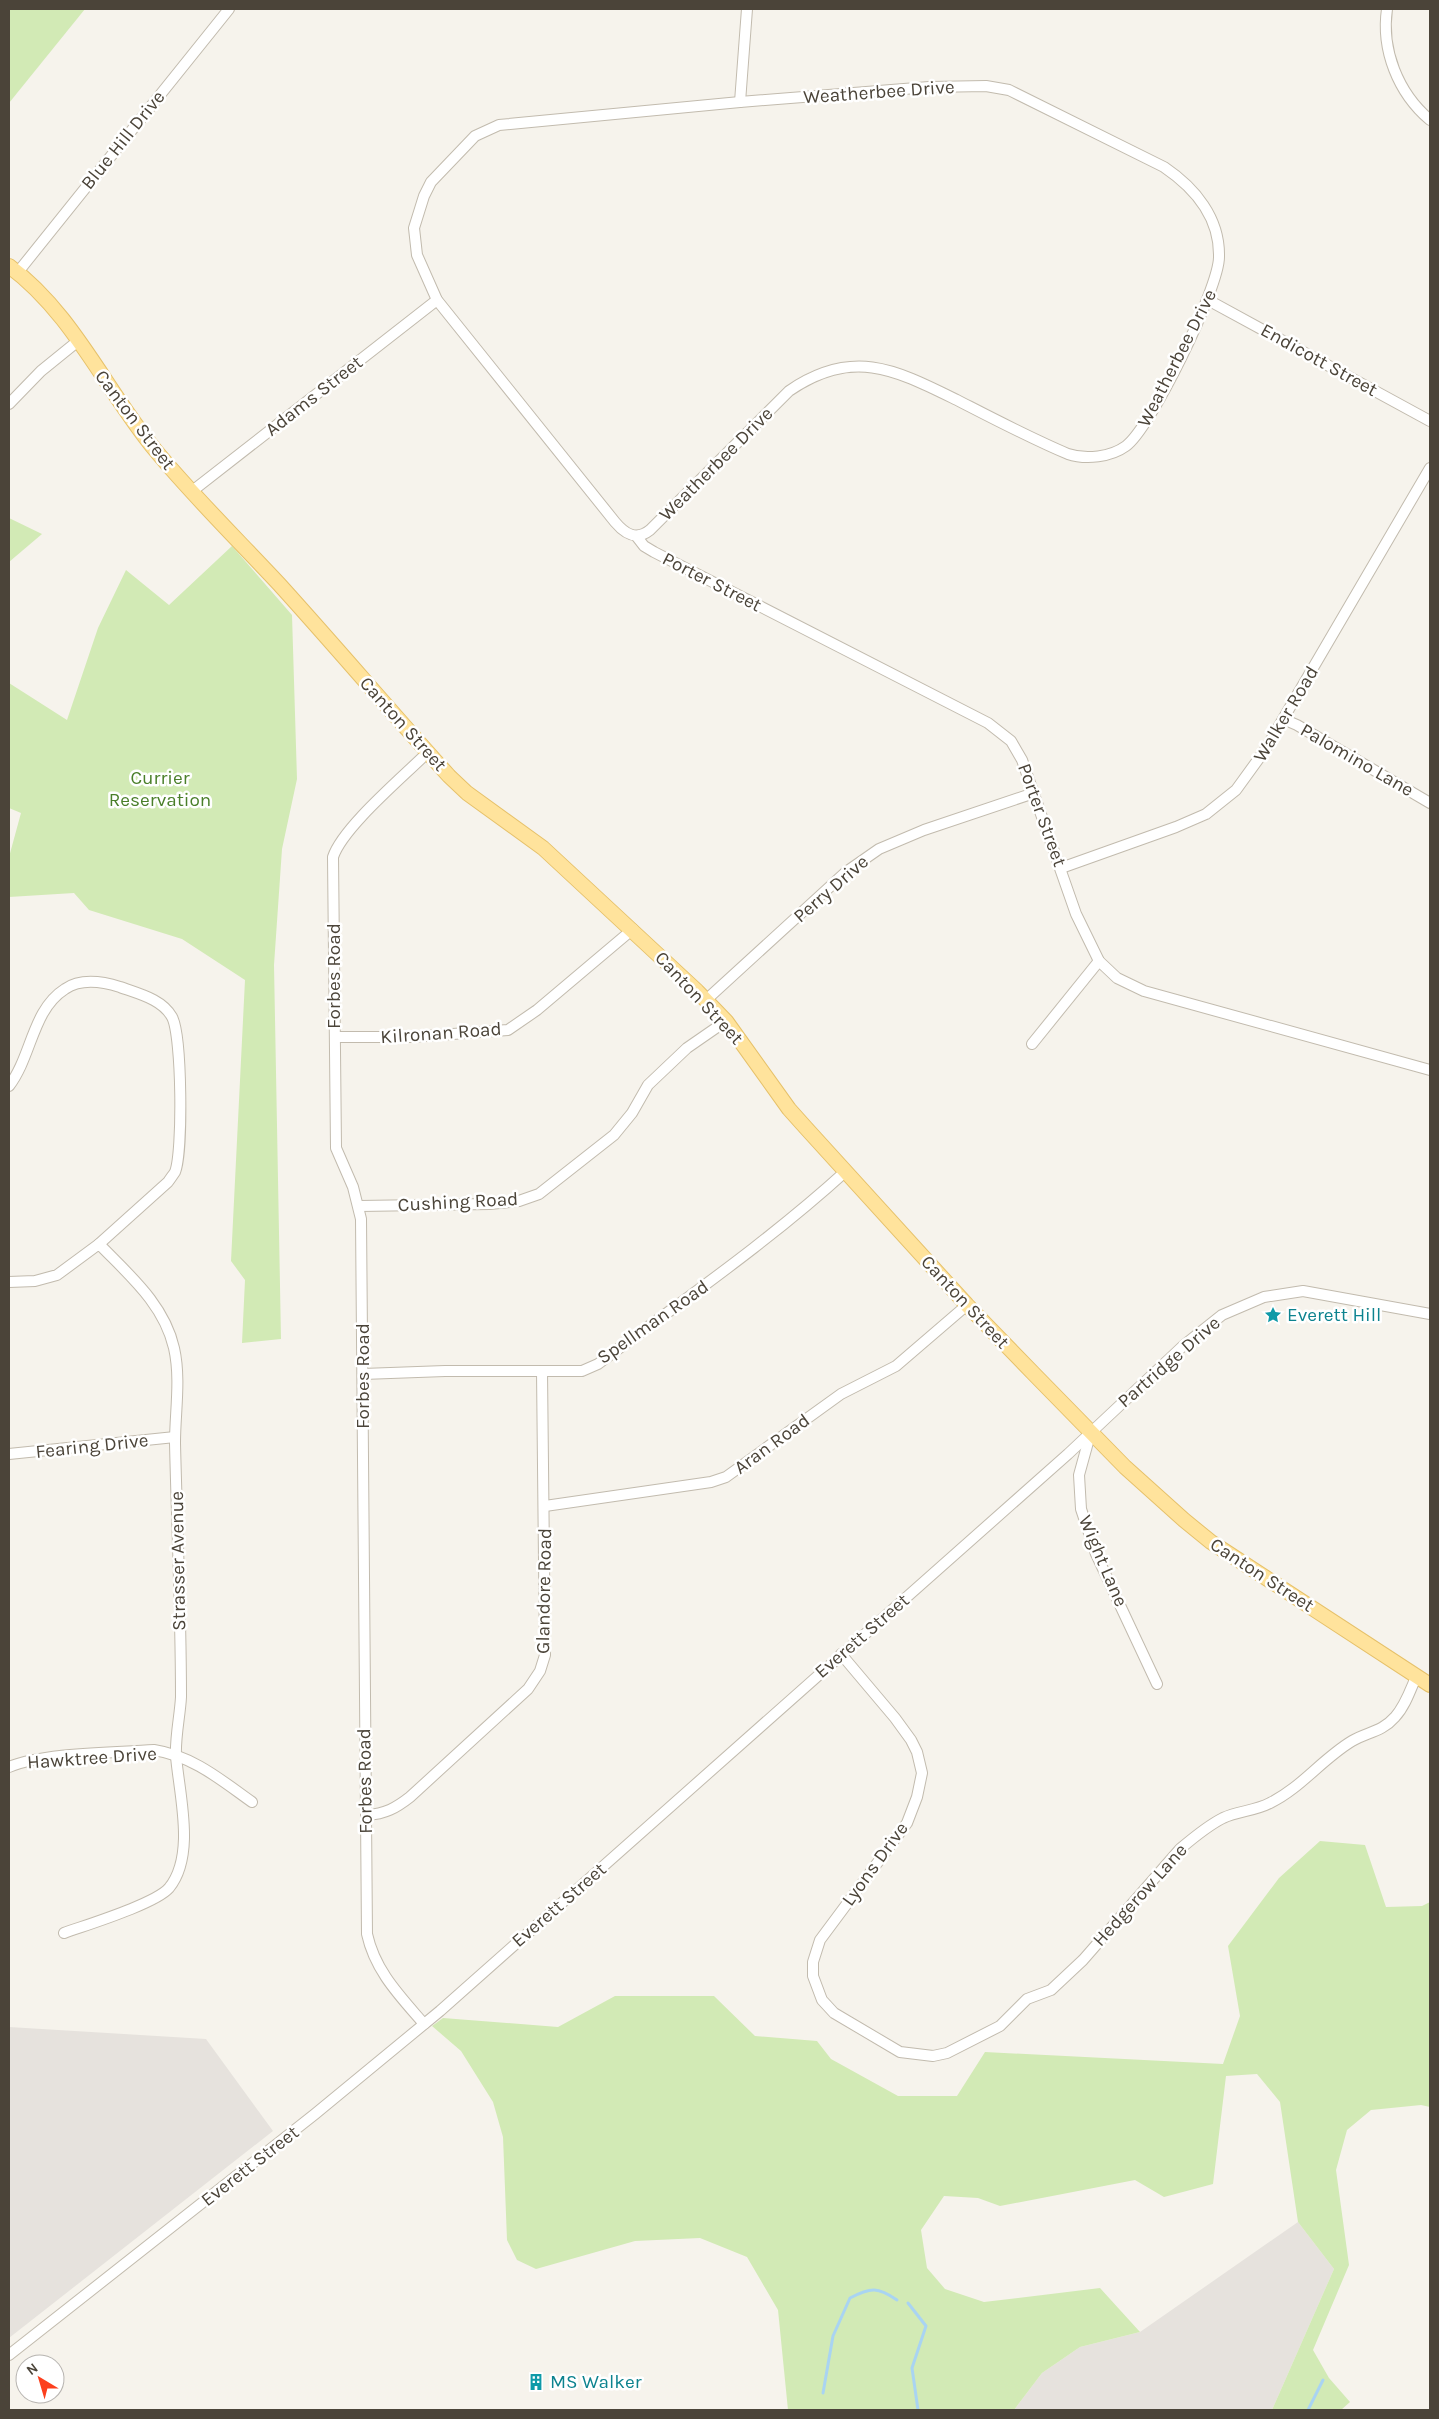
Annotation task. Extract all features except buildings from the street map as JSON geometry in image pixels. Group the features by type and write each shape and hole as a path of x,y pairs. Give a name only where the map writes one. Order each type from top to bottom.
{"main road":[{"name":"Canton Street","path":"13,269 37,290 78,342 130,418 191,492 319,628 428,752 467,793 543,848 706,1000 726,1022 789,1108 967,1305 1132,1473 1204,1537 1430,1685"}],"street":[{"name":"Blue Hill Drive","path":"13,269 229,9"},
{"path":"740,102 747,9"},
{"path":"1387,9 1385,39 1392,66 1408,96 1430,120"},
{"name":"Weatherbee Drive","path":"986,86 1009,90 1164,167 1181,178 1196,193 1213,221 1219,256 1217,277 1208,300 1146,424 1132,441 1118,451 1090,457 1072,456 903,374 869,367 845,368 812,378 789,391 665,516 637,537 626,533 615,522 437,300 419,261 414,228 424,196 431,182 475,136 499,125 740,102 929,87 986,86"},
{"name":"Adams Street","path":"191,492 437,300"},
{"name":"Endicott Street","path":"1208,300 1430,421"},
{"path":"9,404 40,371 78,342"},
{"name":"Walker Road","path":"1061,868 1190,822 1220,805 1250,772 1430,468"},
{"name":"Porter Street","path":"637,537 644,546 654,552 997,728 1017,750 1076,914 1099,961 1117,978 1135,988 1430,1070"},
{"name":"Palomino Lane","path":"1283,719 1305,729 1430,803"},
{"name":"Forbes Road","path":"424,2024 382,1974 366,1934 367,1815 364,1704 361,1219 359,1206 336,1148 333,857 337,845 352,828 428,752"},
{"name":"Perry Drive","path":"706,1000 846,872 879,849 924,830 1034,793"},
{"name":"Kilronan Road","path":"335,1037 421,1036 508,1030 537,1010 632,929"},
{"path":"1032,1044 1099,961"},
{"path":"9,1086 22,1065 47,1005 67,988 84,982 107,983 146,996 162,1005 172,1018 176,1030 180,1066 179,1139 175,1172 168,1182 99,1244 57,1274 35,1281 9,1282"},
{"name":"Cushing Road","path":"359,1206 519,1202 539,1194 614,1135 632,1113 648,1085 687,1048 726,1022"},
{"name":"Spellman Road","path":"363,1374 445,1371 582,1371 598,1364 754,1249 846,1171"},
{"name":"Strasser Avenue","path":"64,1933 145,1902 169,1887 181,1862 183,1848 182,1794 176,1755 181,1699 175,1437 176,1367 174,1348 166,1322 143,1289 99,1244"},
{"name":"Partridge Drive","path":"1091,1432 1183,1346 1222,1315 1264,1297 1304,1291 1320,1292 1430,1314"},
{"name":"Aran Road","path":"545,1506 711,1482 726,1477 841,1394 896,1366 967,1305"},
{"name":"Glandore Road","path":"367,1815 380,1814 396,1808 410,1797 528,1688 540,1671 545,1654 545,1506 542,1371"},
{"name":"Everett Street","path":"9,2355 294,2131 424,2024 1091,1432"},
{"name":"Wight Lane","path":"1091,1432 1079,1475 1081,1509 1096,1554 1157,1684"},
{"name":"Fearing Drive","path":"9,1454 175,1437"},
{"name":"Lyons Drive","path":"841,1654 911,1740 917,1752 922,1773 917,1797 907,1823 825,1933 814,1955 812,1970 818,1993 827,2006 847,2021"},
{"name":"Hedgerow Lane","path":"847,2021 900,2052 933,2056 947,2053 1000,2026 1027,1999 1051,1990 1082,1960 1180,1849 1197,1834 1223,1818 1269,1804 1289,1792 1335,1752 1354,1740 1375,1733 1394,1718 1406,1701 1416,1677"},
{"name":"Hawktree Drive","path":"9,1767 21,1762 44,1758 154,1750 176,1755 202,1766 252,1802"}],"shaded area":[{"path":"9,2027 206,2039 273,2131 9,2338"},
{"path":"1298,2222 1334,2269 1272,2410 1014,2410 1042,2373 1080,2347 1140,2332"}],"green space":[{"path":"9,9 85,9 9,103"},
{"path":"9,518 42,534 9,562"},
{"name":"Currier Reservation","path":"232,546 292,615 297,779 282,849 274,965 281,1339 242,1343 245,1280 231,1261 245,980 182,939 89,910 74,893 9,897 9,857 21,813 9,808 9,683 67,720 98,628 126,570 169,605"},
{"path":"1320,1841 1365,1845 1386,1907 1422,1906 1430,1902 1430,2107 1421,2105 1371,2110 1347,2130 1336,2170 1349,2265 1313,2350 1329,2378 1350,2402 1341,2410 1272,2410 1334,2269 1298,2222 1280,2102 1257,2074 1226,2076 1213,2184 1164,2197 1135,2180 1000,2206 978,2198 944,2196 921,2230 927,2268 945,2289 984,2302 1100,2288 1140,2332 1080,2347 1042,2373 1014,2410 788,2410 778,2310 747,2257 700,2238 635,2241 536,2269 517,2260 507,2240 503,2137 493,2102 461,2051 432,2026 443,2018 558,2027 615,1996 714,1996 755,2036 817,2041 831,2059 898,2096 957,2096 985,2052 1223,2064 1240,2016 1228,1946 1279,1878"}],"waterway":[{"path":"823,2393 833,2336 850,2298 869,2290 874,2290 885,2293 897,2300"},
{"path":"908,2303 926,2326 912,2368 918,2410"},
{"path":"1308,2410 1323,2380"}],"place":[{"name":"Everett Hill","path":"1273,1315"},
{"name":"MS Walker","path":"536,2382"}]}
